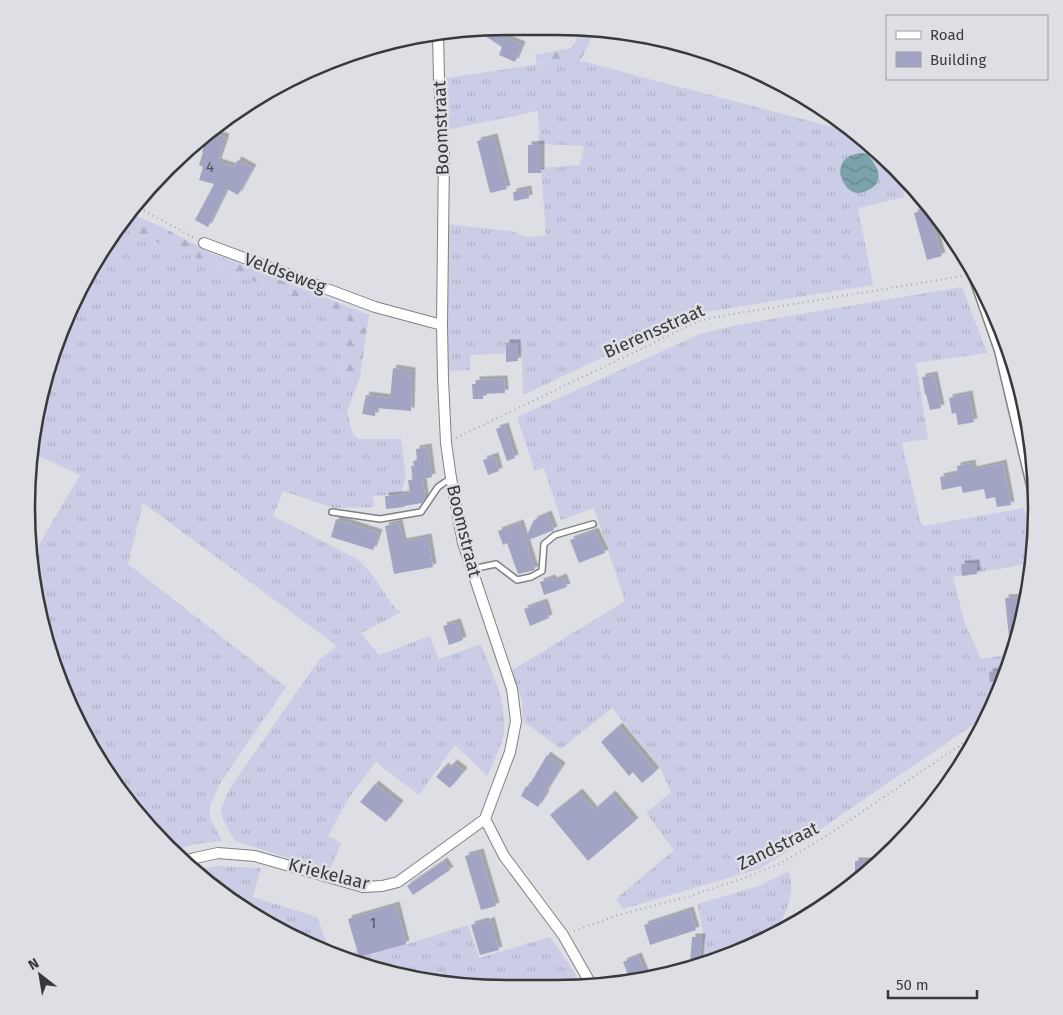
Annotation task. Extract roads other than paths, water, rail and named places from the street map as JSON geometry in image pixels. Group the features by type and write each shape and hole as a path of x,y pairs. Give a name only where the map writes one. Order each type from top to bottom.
{"street":[{"name":"Boomstraat","path":"438,40 444,155 442,326 446,443 463,543 512,689 516,720 510,752 485,819"},
{"name":"Veldseweg","path":"204,243 375,307 442,326"},
{"path":"1001,352 1024,447"},
{"path":"485,819 504,856 563,936 588,979"},
{"name":"Kriekelaar","path":"192,859 218,853 256,856 363,887 382,886 398,882 485,819"}],"lane":[{"path":"332,512 380,519 421,512 438,487 451,478"},
{"path":"472,569 496,564 517,580 532,577 542,571 544,544 555,535 593,524"}],"water":[{"path":"862,153 867,154 879,174 877,184 873,188 857,193 851,191 846,186 840,169 846,158"}]}
